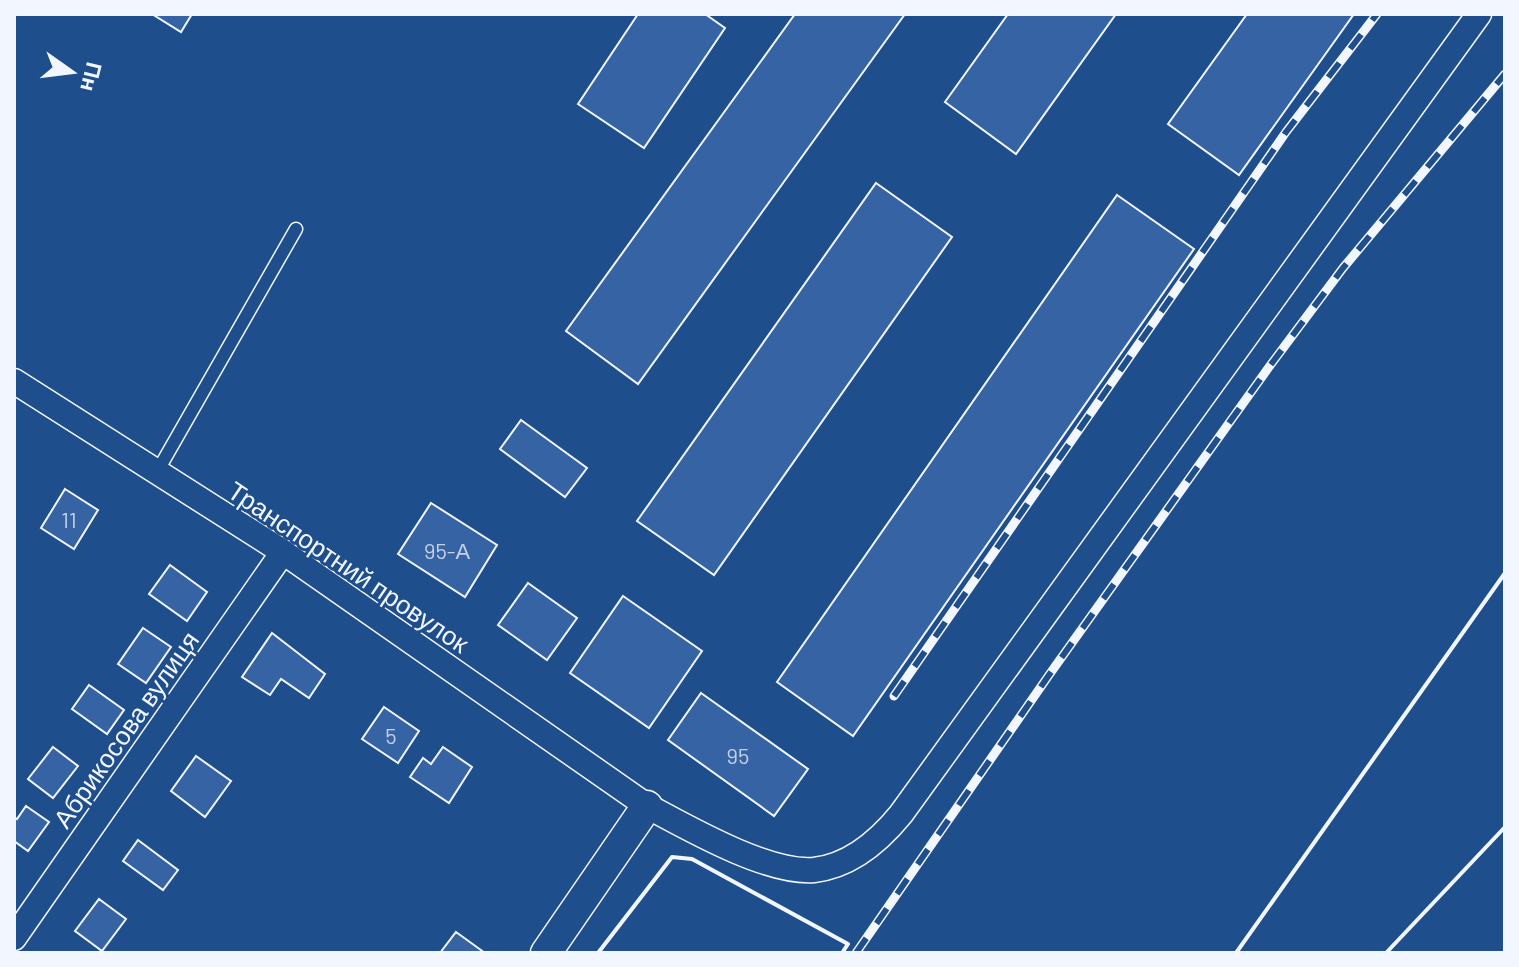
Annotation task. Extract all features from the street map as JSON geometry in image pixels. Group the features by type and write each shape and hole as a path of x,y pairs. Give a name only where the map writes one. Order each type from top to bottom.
{"street":[{"name":"Транспортний провулок","path":"14,381 283,552 647,806 691,830 775,865 814,870 862,852 882,838 1479,14"},
{"name":"Абрикосова вулиця","path":"14,938 283,552"},
{"path":"546,953 647,806"}],"lane":[{"path":"157,472 296,229"}],"building":[{"path":"152,14 192,14 181,32"},
{"path":"638,14 705,14 725,28 644,148 578,104"},
{"path":"795,14 905,14 638,384 566,331"},
{"path":"1008,14 1116,14 1016,154 945,102"},
{"path":"1247,14 1354,14 1239,175 1168,124"},
{"path":"876,183 952,237 714,575 637,521"},
{"path":"1117,195 1194,249 853,736 777,682"},
{"path":"521,420 587,468 565,497 500,449"},
{"path":"65,489 98,510 74,549 41,528"},
{"path":"431,503 497,545 465,597 398,554"},
{"path":"170,565 207,592 187,621 149,594"},
{"path":"528,583 577,618 547,660 498,625"},
{"path":"623,596 702,651 649,728 570,673"},
{"path":"143,628 171,647 146,683 118,664"},
{"path":"272,633 325,674 309,698 281,679 270,695 242,677"},
{"path":"89,685 124,710 107,734 72,709"},
{"path":"701,693 808,769 774,816 668,740"},
{"path":"384,707 419,731 398,763 362,739"},
{"path":"53,747 78,766 53,798 28,779"},
{"path":"443,747 472,767 449,803 410,777 423,758 431,764"},
{"path":"196,756 231,781 205,817 171,791"},
{"path":"26,806 49,822 28,851 14,841 14,817 17,819"},
{"path":"138,840 178,870 163,890 123,861"},
{"path":"99,899 126,919 102,951 75,931"},
{"path":"456,932 485,953 440,953"}],"railway":[{"path":"894,696 1286,132 1377,14"},
{"path":"856,953 1269,367 1343,268 1505,74"}],"wall":[{"path":"1236,953 1505,573"},
{"path":"1386,953 1505,827"},
{"path":"598,953 672,857 692,859 848,944 842,953"}]}
